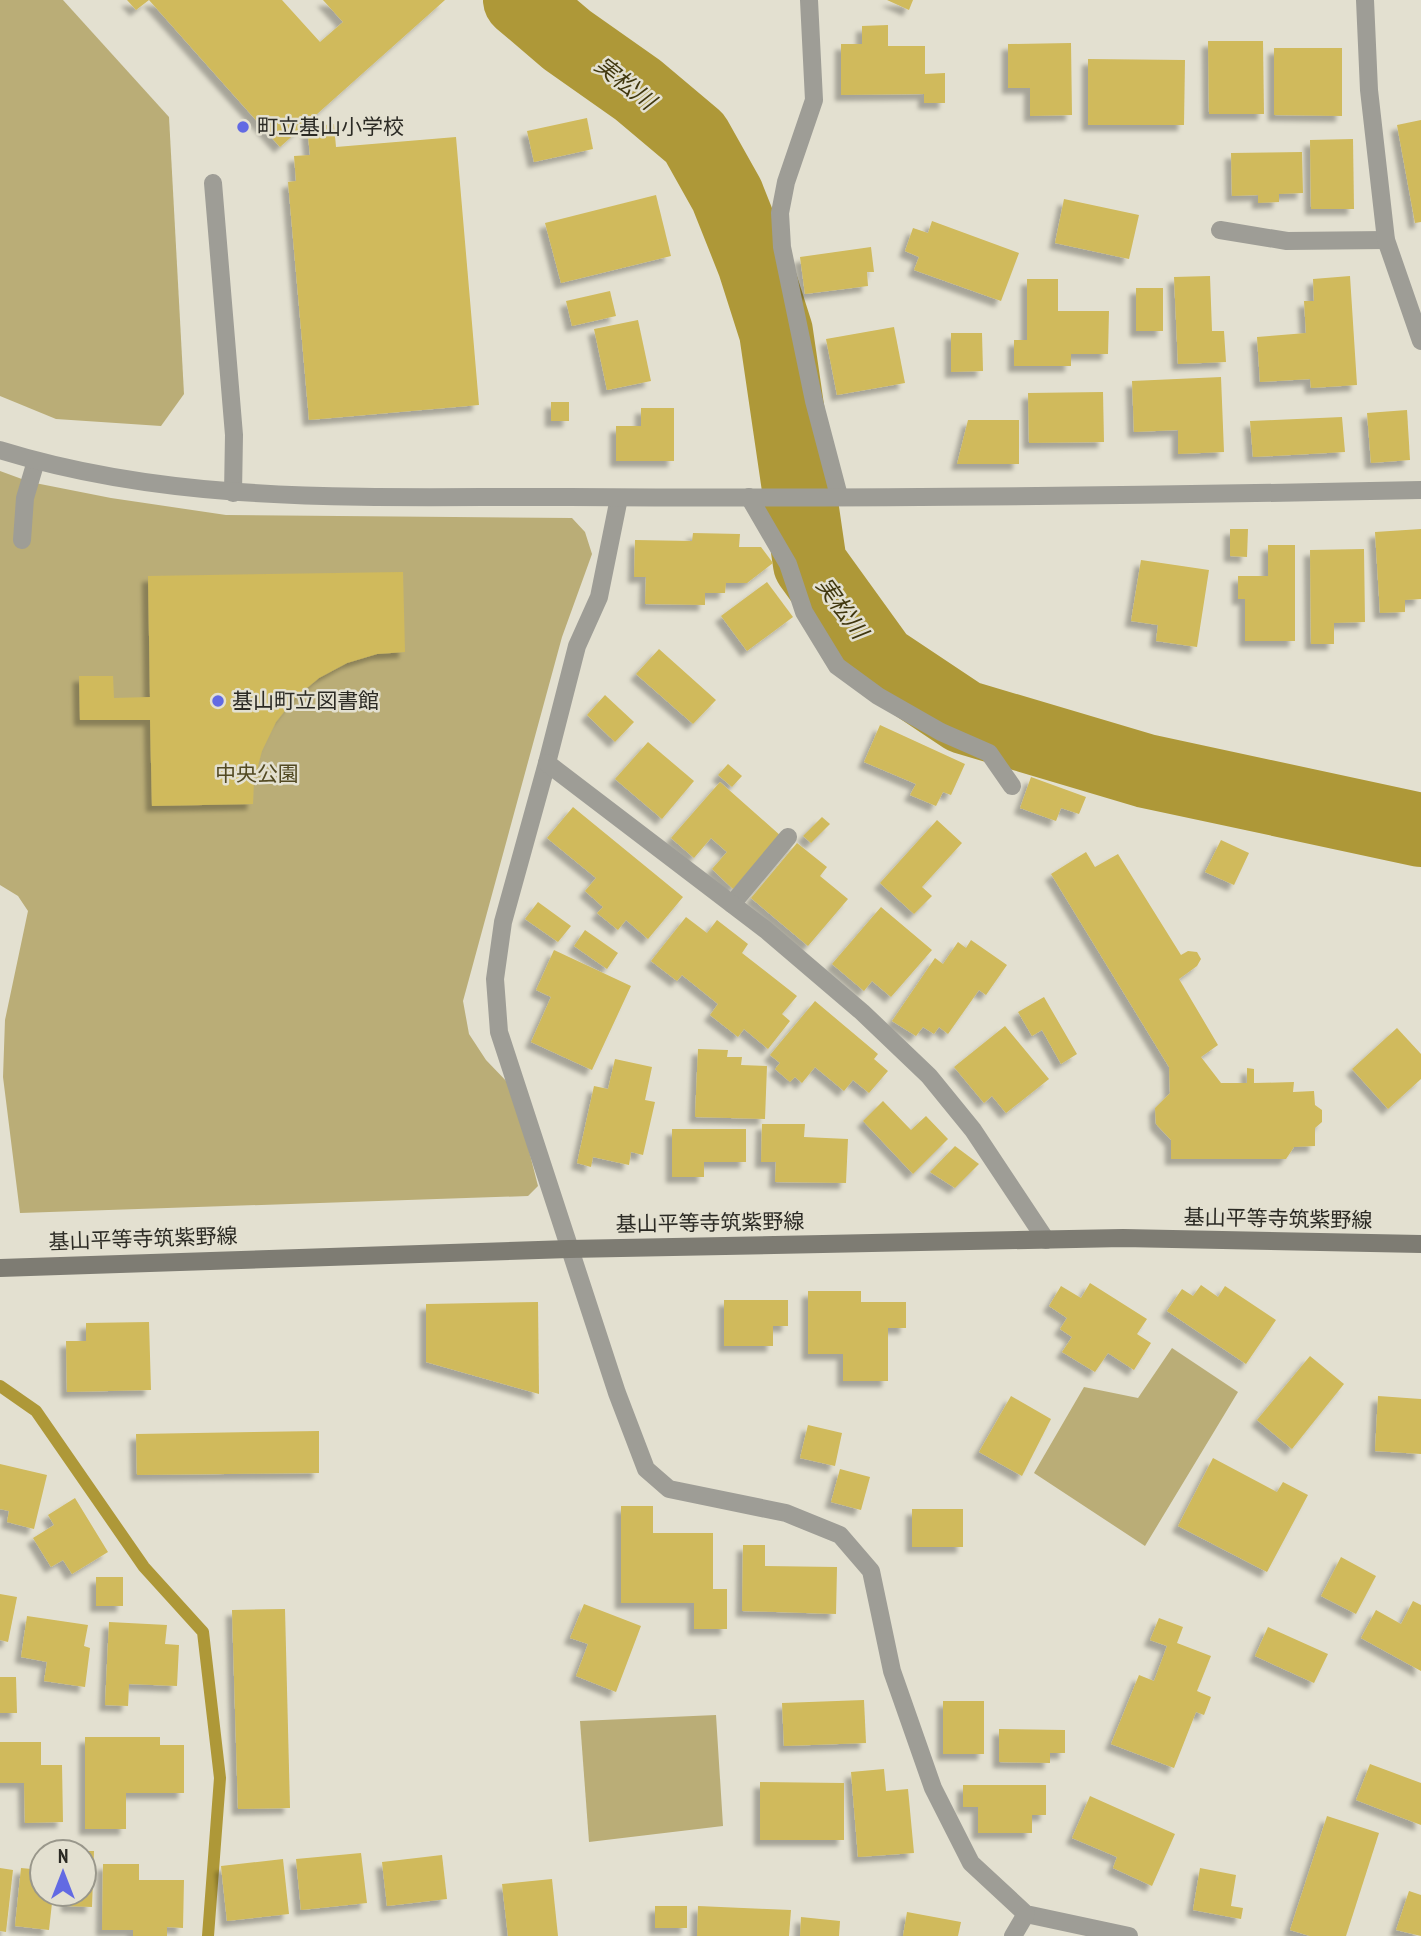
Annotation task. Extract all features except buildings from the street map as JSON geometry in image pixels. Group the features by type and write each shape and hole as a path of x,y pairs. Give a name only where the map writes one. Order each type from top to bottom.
{"main road":[{"name":"基山平等寺筑紫野線","path":"0,1268 569,1249 1123,1238 1421,1244"}],"street":[{"path":"809,0 814,100 786,182 780,213 782,247 809,375 839,496"},
{"path":"1365,0 1369,90 1386,240 1421,341"},
{"path":"213,183 234,435 233,493"},
{"path":"1220,230 1287,241 1386,240"},
{"path":"0,450 36,461 145,483 233,493 619,498 1421,490"},
{"path":"22,540 25,498 36,461"},
{"path":"749,497 788,564 804,612 837,666 878,696 942,732 989,753 1012,786"},
{"path":"619,498 599,597 577,646 503,922 495,979 499,1032 617,1393 646,1469 669,1489 786,1513 840,1535 871,1571 892,1671 933,1788 971,1863 1026,1914 1129,1936"},
{"path":"547,763 732,904 862,1012 929,1076 973,1130 1046,1240"},
{"path":"732,904 788,837"},
{"path":"1013,1936 1026,1914"}],"green space":[{"path":"0,0 63,0 169,117 184,394 161,426 56,419 0,396"},
{"name":"中央公園","path":"0,471 30,482 111,498 226,515 572,518 585,532 592,554 562,637 463,1001 469,1034 486,1060 513,1088 538,1186 528,1196 20,1213 3,1077 5,1020 28,911 18,896 0,885"},
{"path":"1172,1348 1238,1392 1145,1546 1034,1473 1084,1387 1138,1398"},
{"path":"716,1715 723,1826 589,1842 580,1721"}],"waterway":[{"name":"実松川","path":"520,0 567,40 638,90 695,138 727,195 754,263 776,332 810,564 880,661 964,717 1146,771 1421,830"},
{"path":"0,1386 36,1411 144,1567 203,1632 220,1778 208,1936"}],"place":[{"name":"町立基山小学校","path":"243,127"},
{"name":"基山町立図書館","path":"218,701"}]}
